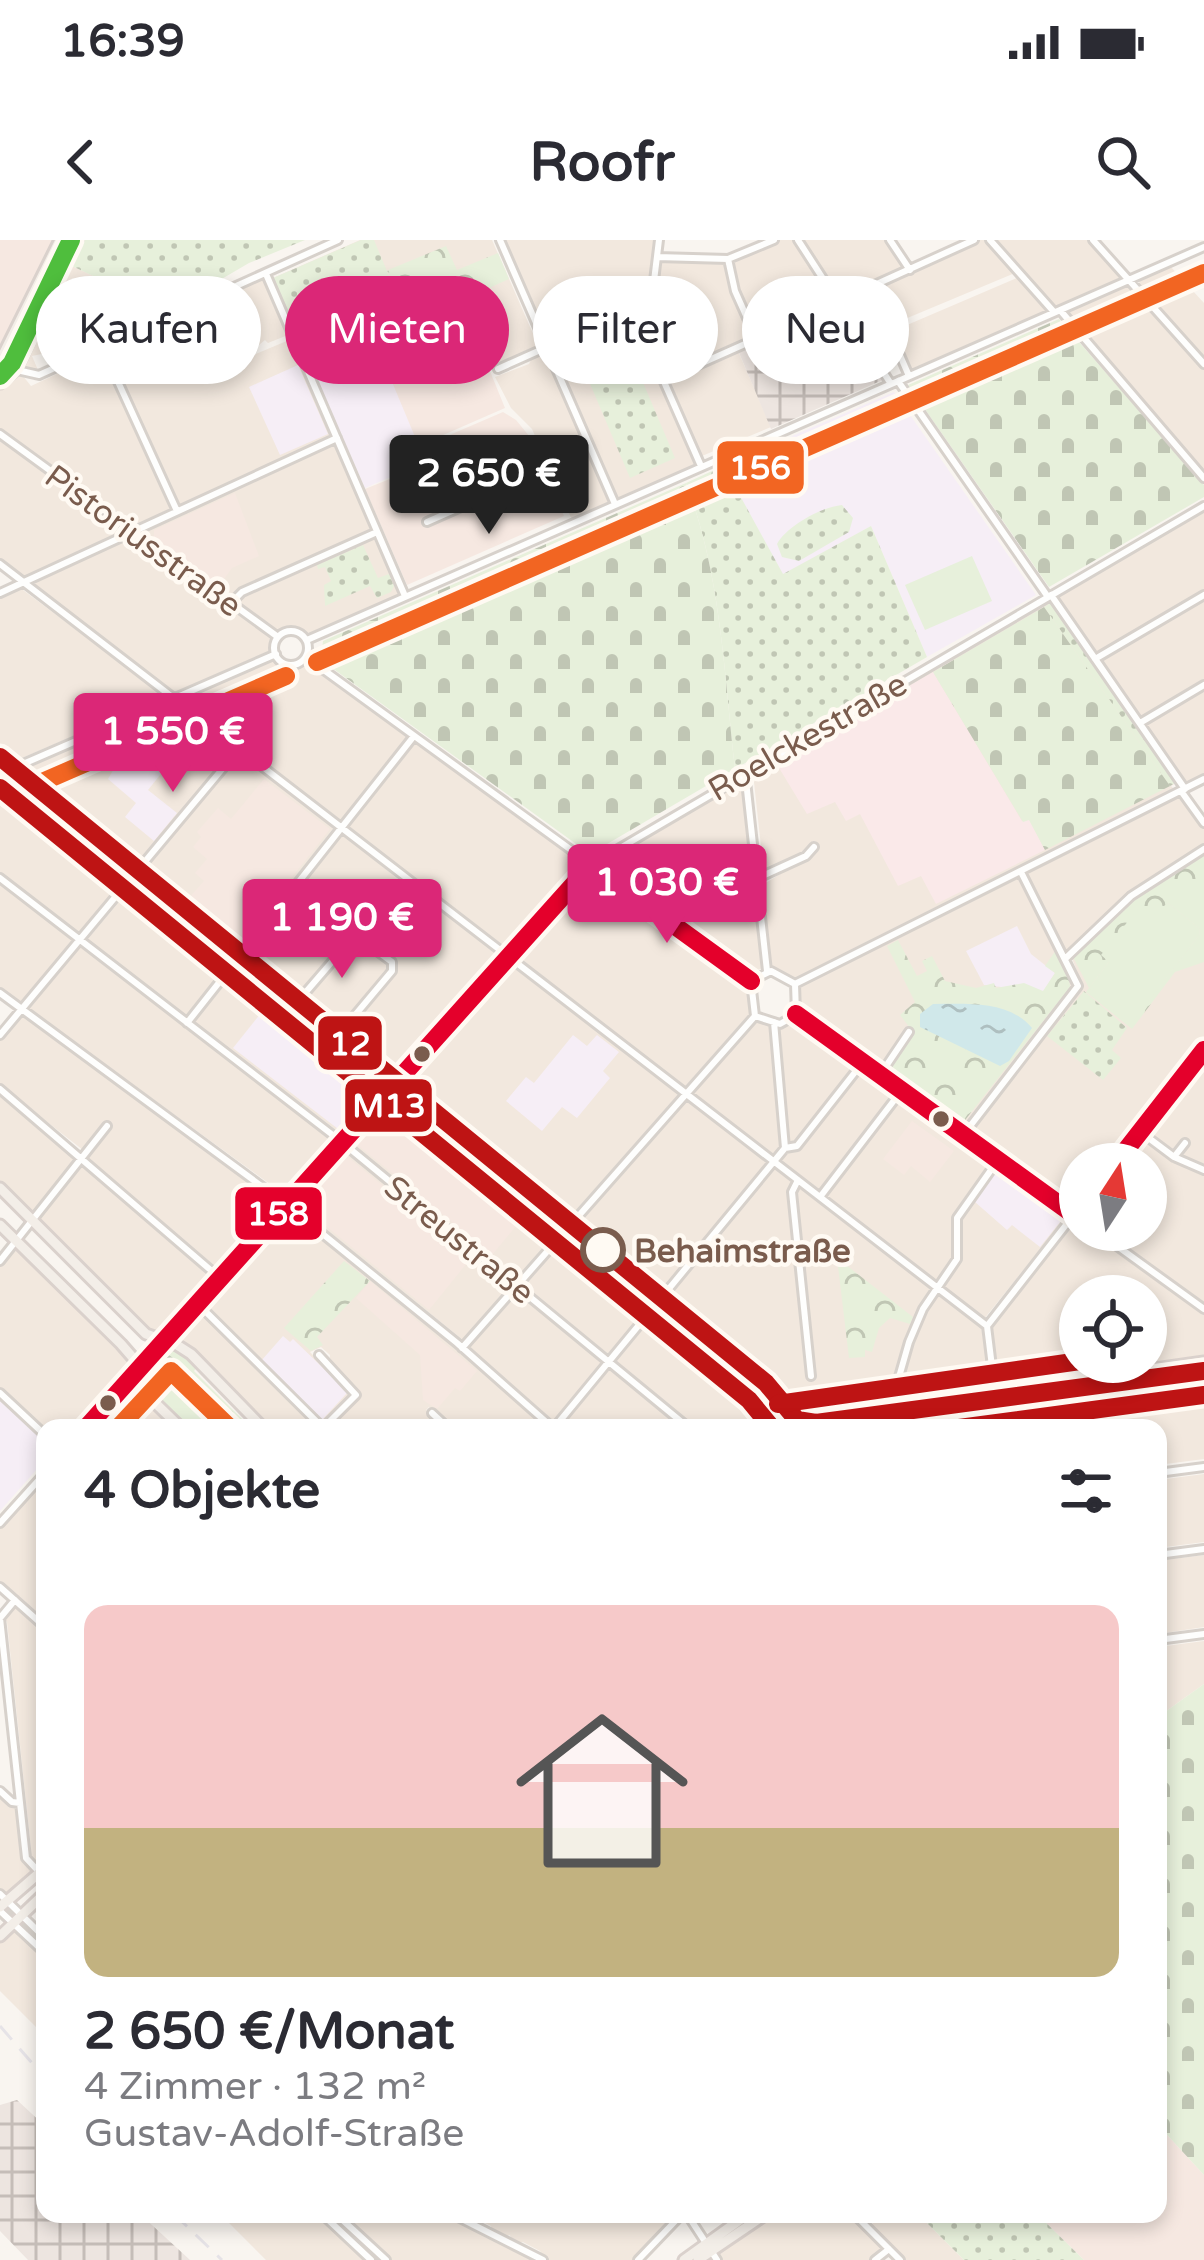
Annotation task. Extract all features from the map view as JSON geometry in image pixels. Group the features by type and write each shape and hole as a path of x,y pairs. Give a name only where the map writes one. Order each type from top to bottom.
{"main road":[{"path":"0,361 60,240"},
{"path":"0,383 16,369 77,240"},
{"path":"0,1188 146,1334 191,1354 254,1419"},
{"path":"0,1225 121,1344 134,1359 142,1390 172,1419"},
{"path":"815,1419 1204,1362"},
{"path":"919,1419 1067,1393 1204,1376"},
{"path":"2,1903 36,1876"},
{"path":"0,1936 36,1901"},
{"path":"684,2260 711,2251 739,2223"},
{"path":"698,2260 753,2223"}],"street":[{"path":"16,369 39,374 338,240"},
{"path":"500,240 533,315"},
{"path":"654,276 659,240"},
{"path":"657,256 687,261 728,259 774,240"},
{"path":"797,240 822,276"},
{"path":"890,240 910,270"},
{"path":"894,276 974,240"},
{"path":"990,240 1204,478"},
{"path":"1093,240 1204,364"},
{"path":"909,376 1204,247"},
{"path":"728,259 742,307"},
{"path":"266,274 405,596"},
{"path":"119,384 177,511"},
{"path":"563,384 615,504"},
{"path":"666,384 700,466"},
{"path":"307,640 890,384"},
{"path":"896,384 1140,723 1204,823"},
{"name":"Pistoriusstraße","path":"0,436 278,637"},
{"path":"0,593 337,438"},
{"path":"427,523 461,507 432,441"},
{"name":"Roelckestraße","path":"94,1419 591,865 1204,506"},
{"path":"231,603 242,592 378,532"},
{"path":"0,564 987,1326"},
{"path":"1095,659 1204,595"},
{"path":"276,655 278,637 293,630 307,640"},
{"path":"306,657 307,640"},
{"path":"0,774 276,655"},
{"path":"276,655 288,664 306,657"},
{"path":"306,657 752,981 755,1016 462,1348"},
{"path":"1140,723 1204,685"},
{"path":"187,1023 414,736"},
{"path":"0,1034 239,749"},
{"path":"0,754 772,1388 789,1419"},
{"path":"745,772 767,971"},
{"path":"794,984 1204,779"},
{"path":"758,878 806,856 814,847"},
{"path":"1066,958 1131,896 1204,849"},
{"path":"964,1135 1077,990 1076,978 1021,872"},
{"name":"Streustraße","path":"0,878 343,1143 678,1419"},
{"path":"375,949 422,890"},
{"path":"299,1000 353,936 375,949 394,968 340,1033"},
{"path":"752,981 767,971"},
{"path":"767,971 794,984"},
{"path":"794,984 796,1014"},
{"path":"0,993 287,1205 544,1419"},
{"path":"755,1016 785,1023 796,1014"},
{"path":"796,1014 1059,1204"},
{"path":"774,1022 785,1148"},
{"path":"880,1075 909,1032"},
{"path":"1131,1143 1204,1050"},
{"path":"562,1419 785,1148 797,1146 863,1062"},
{"path":"0,1089 221,1279"},
{"path":"820,1197 902,1090"},
{"path":"0,1261 106,1126"},
{"path":"1146,1136 1174,1157 1204,1170"},
{"path":"1174,1157 1185,1143"},
{"path":"899,1405 899,1377 909,1342 957,1258 957,1218 998,1160"},
{"path":"798,1180 792,1194 811,1376"},
{"path":"994,1391 987,1326 1059,1239"},
{"path":"1124,1251 1204,1309"},
{"path":"199,1304 314,1419"},
{"path":"319,1355 356,1395 332,1419"},
{"path":"1067,1393 1071,1419"},
{"path":"0,1394 36,1427"},
{"path":"432,1413 438,1419"},
{"path":"1167,1472 1204,1467"},
{"path":"0,1522 36,1483"},
{"path":"1167,1554 1204,1549"},
{"path":"0,1587 36,1619"},
{"path":"15,1600 0,1620 26,1858 36,1865"},
{"path":"1167,1639 1204,1634"},
{"path":"0,1791 12,1802 20,1802"},
{"path":"2,1903 36,1942"},
{"path":"17,1919 36,1932"},
{"path":"332,2223 371,2260"},
{"path":"347,2223 386,2260"},
{"path":"470,2223 543,2260"},
{"path":"638,2260 675,2223"},
{"path":"691,2223 711,2251"},
{"path":"863,2223 900,2260"},
{"path":"874,2260 889,2249"}],"shaded area":[{"path":"0,240 53,240 0,351"},
{"path":"360,240 492,240 508,276 285,276 285,306 273,278"},
{"path":"502,240 656,240 651,276 533,276 533,307"},
{"path":"776,240 795,240 821,276 742,276 742,300 731,259"},
{"path":"801,240 887,240 905,270 891,276 826,276"},
{"path":"979,240 986,240 1015,273 909,317 909,276 900,276"},
{"path":"994,240 1088,240 1123,277 1056,307"},
{"path":"662,259 725,263 742,311 742,343 718,353 718,276 659,276"},
{"path":"72,266 94,276 67,276"},
{"path":"1170,266 1204,303 1204,359 1139,283 1142,277"},
{"path":"1019,277 1047,311 910,370 909,324"},
{"path":"261,279 285,328 285,336 268,343 261,343"},
{"path":"509,279 533,334 533,347 509,358"},
{"path":"1131,285 1204,367 1204,475 1063,312"},
{"path":"36,342 36,355 32,356 36,370 23,369"},
{"path":"285,342 285,384 309,384 329,439 179,506 125,384 261,384 261,352"},
{"path":"738,351 742,384 752,384 771,427 702,456 671,384 718,384 718,360"},
{"path":"533,356 533,384 560,384 610,498 610,503 572,520 532,429 511,408 499,384 509,384 509,372 529,364"},
{"path":"285,371 285,384 306,384 328,434 280,455 249,387"},
{"path":"16,375 31,386 114,384 173,507 135,529 0,431 0,386"},
{"path":"319,384 393,384 418,444 409,469 365,488"},
{"path":"392,384 495,384 505,408 418,446"},
{"path":"567,384 660,384 695,462 695,466 618,499"},
{"path":"752,384 874,384 771,429"},
{"path":"894,392 1036,595 927,657 871,526 783,575 723,466"},
{"path":"503,412 530,437 564,516 407,585 365,489 417,468 424,446"},
{"path":"0,441 125,529 125,534 22,578 0,561"},
{"path":"333,444 372,533 230,598 143,536 144,529"},
{"path":"235,493 259,556 232,568 219,586 154,538 154,530"},
{"path":"1204,510 1204,592 1096,656 1054,597"},
{"path":"135,537 255,624 270,638 269,651 173,693 33,587 34,581"},
{"path":"373,537 398,596 309,634 293,628 275,629 236,603 246,592"},
{"path":"19,587 162,698 15,761 0,749 0,596"},
{"path":"1204,598 1204,683 1139,721 1098,660"},
{"path":"1051,599 1177,782 1171,786 1175,790 797,980 770,967 764,884 819,850 811,842 805,855 764,874 753,773"},
{"path":"271,661 291,668 306,664 409,736 341,820 186,704 186,699"},
{"path":"933,672 1022,821 1029,819 1045,850 936,904 921,876 898,886 860,814 846,821 835,802 807,814 776,763"},
{"path":"1204,687 1204,775 1186,784 1143,725"},
{"path":"174,704 233,749 139,861 28,768 106,733 122,756 125,753 112,731"},
{"path":"140,722 144,732 176,755 148,790 177,813 154,841 125,817 136,803 108,779 125,750 138,741 124,729"},
{"path":"416,742 579,861 580,871 509,950 348,828"},
{"path":"241,755 335,826 243,945 146,867"},
{"path":"14,774 132,869 79,934 0,874 0,780"},
{"path":"742,778 764,967 750,974 603,865 604,860"},
{"path":"264,779 330,829 241,942 188,899 204,881 195,873 207,859 193,847 201,837 197,832 218,808 231,819"},
{"path":"1178,795 1204,828 1204,846 1120,902 1064,953 1026,872"},
{"path":"342,833 416,894 376,944 354,930 302,993 297,993 249,952"},
{"path":"1204,851 1204,1044 1126,1143 1059,1143 1059,1200 969,1134 1079,992 1082,984 1071,956"},
{"path":"594,873 727,967 747,987 751,1018 744,1020 684,1088 516,959 587,875"},
{"path":"141,876 235,954 186,1017 87,940"},
{"path":"1020,876 1071,974 1072,991 963,1130 800,1011 797,987"},
{"path":"0,882 73,940 21,1003 0,988"},
{"path":"422,896 502,956 399,1073 346,1030 398,967 380,947"},
{"path":"1017,926 1031,954 1055,973 1043,992 984,985 966,951"},
{"path":"355,937 391,967 339,1026 306,997"},
{"path":"80,946 335,1141 289,1198 29,1009"},
{"path":"244,960 389,1080 344,1136 193,1022"},
{"path":"510,963 679,1094 571,1216 406,1080"},
{"path":"265,1008 330,1063 344,1047 387,1081 342,1132 233,1048"},
{"path":"22,1014 280,1204 223,1271 218,1272 87,1158 88,1154 0,1085 0,1038"},
{"path":"755,1021 770,1025 782,1145 774,1156 692,1094"},
{"path":"800,1022 857,1065 796,1143 788,1145 776,1037 777,1027"},
{"path":"573,1035 587,1046 597,1035 619,1052 603,1071 610,1078 577,1118 562,1107 542,1131 506,1101 526,1077 534,1083"},
{"path":"1204,1054 1204,1304 1130,1251 1167,1251 1167,1143 1134,1143"},
{"path":"861,1068 896,1094 820,1193 779,1159 785,1151 801,1148"},
{"path":"400,1087 563,1222 518,1279 350,1144"},
{"path":"0,1092 77,1159 33,1214 0,1184"},
{"path":"902,1096 994,1160 954,1219 954,1259 936,1281 825,1197"},
{"path":"686,1099 768,1161 662,1290 579,1221"},
{"path":"417,1106 535,1203 492,1255 354,1142 376,1117 396,1132"},
{"path":"912,1121 954,1151 930,1182 911,1166 904,1175 883,1159"},
{"path":"346,1149 510,1285 463,1340 296,1205"},
{"path":"344,1154 471,1258 429,1310 299,1204"},
{"path":"84,1162 214,1276 165,1335 146,1330 37,1219"},
{"path":"1001,1165 1059,1208 1059,1226 984,1319 942,1286 958,1260 960,1217"},
{"path":"775,1167 792,1181 789,1202 807,1376 814,1375 796,1187 803,1187 933,1288 903,1351 893,1402 795,1411 773,1382 669,1296"},
{"path":"998,1169 1059,1213 1059,1223 1040,1247 1012,1225 1007,1230 975,1202"},
{"path":"290,1211 537,1419 442,1419 429,1407 426,1410 436,1419 335,1419 357,1396 329,1365 330,1355 321,1347 310,1352 352,1395 328,1419 318,1419 203,1305 208,1306 230,1275 234,1277 249,1255 258,1251"},
{"path":"572,1230 656,1297 610,1355 523,1288"},
{"path":"1059,1243 1059,1251 1118,1251 1151,1275 1059,1275 1059,1377 999,1386 990,1328"},
{"path":"14,1249 121,1350 128,1375 94,1406 88,1419 36,1419 36,1424 0,1390 0,1266"},
{"path":"370,1281 477,1371 437,1409 423,1400 420,1355 356,1298"},
{"path":"1167,1287 1204,1314 1204,1355 1167,1361"},
{"path":"518,1292 604,1363 557,1419 552,1419 468,1347"},
{"path":"937,1293 981,1326 990,1385 905,1400 901,1392 905,1365 918,1326"},
{"path":"663,1304 769,1391 777,1413 775,1419 684,1419 615,1363"},
{"path":"200,1309 311,1419 262,1419 179,1332"},
{"path":"283,1336 290,1342 293,1339 348,1392 319,1419 261,1361"},
{"path":"609,1367 674,1419 566,1419"},
{"path":"1204,1383 1204,1459 1167,1464 1167,1419 1081,1419 1080,1399"},
{"path":"131,1386 163,1419 100,1419"},
{"path":"0,1400 36,1433 36,1470 0,1511"},
{"path":"1056,1403 1059,1419 934,1419"},
{"path":"1204,1474 1204,1542 1167,1547 1167,1479"},
{"path":"36,1490 36,1612 0,1581 0,1529"},
{"path":"1204,1555 1204,1627 1167,1633 1167,1560"},
{"path":"16,1605 36,1624 36,1863 28,1855 31,1849 3,1618"},
{"path":"1204,1641 1204,1684 1167,1711 1167,1646"},
{"path":"0,1794 19,1812 24,1862 34,1871 6,1895 0,1890"},
{"path":"15,1931 36,1950 36,2027 0,1991 0,1941"},
{"path":"17,2100 36,2118 36,2223 150,2223 190,2260 28,2260 0,2231 0,2105"},
{"path":"1167,2135 1204,2175 1204,2260 1084,2260 1046,2223 1167,2223"},
{"path":"229,2223 326,2223 365,2260 266,2260"},
{"path":"353,2223 464,2223 536,2260 392,2260"},
{"path":"485,2223 668,2223 633,2260 546,2260 523,2242 512,2243 510,2235 492,2232"},
{"path":"759,2223 859,2223 885,2250 871,2260 719,2260 719,2253"},
{"path":"927,2223 964,2260 906,2260 871,2225"}],"green space":[{"path":"84,240 305,240 227,276 93,276 72,266"},
{"path":"361,240 374,240 387,271 413,261 393,276 387,272 389,276 285,276 285,306 273,278"},
{"path":"446,246 457,270 498,253 508,276 391,276 388,270"},
{"path":"1059,319 1204,485 1204,497 1049,587 908,385"},
{"path":"590,384 644,384 675,458 630,478"},
{"path":"756,454 767,479 738,492 783,574 871,526 927,657 735,769 714,588 686,483 723,466 737,490 726,466"},
{"path":"686,483 714,588 735,769 590,854 321,660 323,641"},
{"path":"842,505 853,518 849,532 799,561 782,557 777,544 796,524"},
{"path":"363,545 378,578 389,574 394,586 391,592 377,598 370,586 325,606 324,585 331,581 325,567 318,569 317,565"},
{"path":"972,556 992,601 925,630 905,585"},
{"path":"1052,602 1177,782 1170,786 1044,607"},
{"path":"1044,607 1170,786 1045,850 1029,820 1023,822 933,672"},
{"path":"1204,852 1204,962 1175,972 1132,1029 1086,992 1089,988 1072,955 1132,899","holes":["1168,903 1199,928 1200,934 1134,1019 1089,988"]},
{"path":"1168,903 1199,928 1200,934 1134,1020 1126,1021 1089,988 1109,962 1101,955 1141,905 1153,914"},
{"path":"898,940 917,976 927,971 922,961 932,956 945,981 976,988 1024,983 1043,991 1055,973 1045,966 1056,950 1069,974 1070,987 962,1124 887,1070 914,1033 900,1015 915,1002 887,946"},
{"path":"1084,991 1127,1028 1112,1050 1121,1058 1103,1080 1047,1036"},
{"path":"837,1258 913,1317 910,1324 890,1318 879,1328 872,1352 865,1350 865,1357 849,1358"},
{"path":"344,1261 370,1281 317,1337 323,1345 311,1351 284,1328"},
{"path":"174,1348 242,1419 176,1419 149,1392 143,1377"},
{"path":"1204,1684 1204,2175 1167,2135 1167,1711"},
{"path":"927,2223 1046,2223 1084,2260 964,2260"}],"water":[{"path":"933,1004 999,1008 1032,1028 1009,1061 1000,1066 920,1027 920,1014"}],"tram line":[{"path":"783,1400 785,1419"}],"railway":[{"path":"0,2026 36,2068"},
{"path":"183,2223 222,2260"}],"transit line":[{"path":"0,376 12,363 71,240"},
{"name":"156","path":"317,662 1204,273"},
{"name":"156","path":"10,796 286,676"},
{"name":"12","path":"0,757 766,1383 796,1419"},
{"name":"M13","path":"0,788 749,1400 765,1419"},
{"name":"158","path":"591,865 751,981"},
{"name":"158","path":"94,1419 591,865"},
{"name":"158","path":"796,1014 1059,1204"},
{"name":"158","path":"1131,1143 1204,1050"},
{"path":"778,1404 1059,1364"},
{"name":"156","path":"126,1419 171,1371 221,1419"},
{"name":"12","path":"846,1419 1204,1371"},
{"name":"M13","path":"1026,1419 1204,1395"}],"place":[{"name":"Behaimstraße","path":"603,1250"}]}
